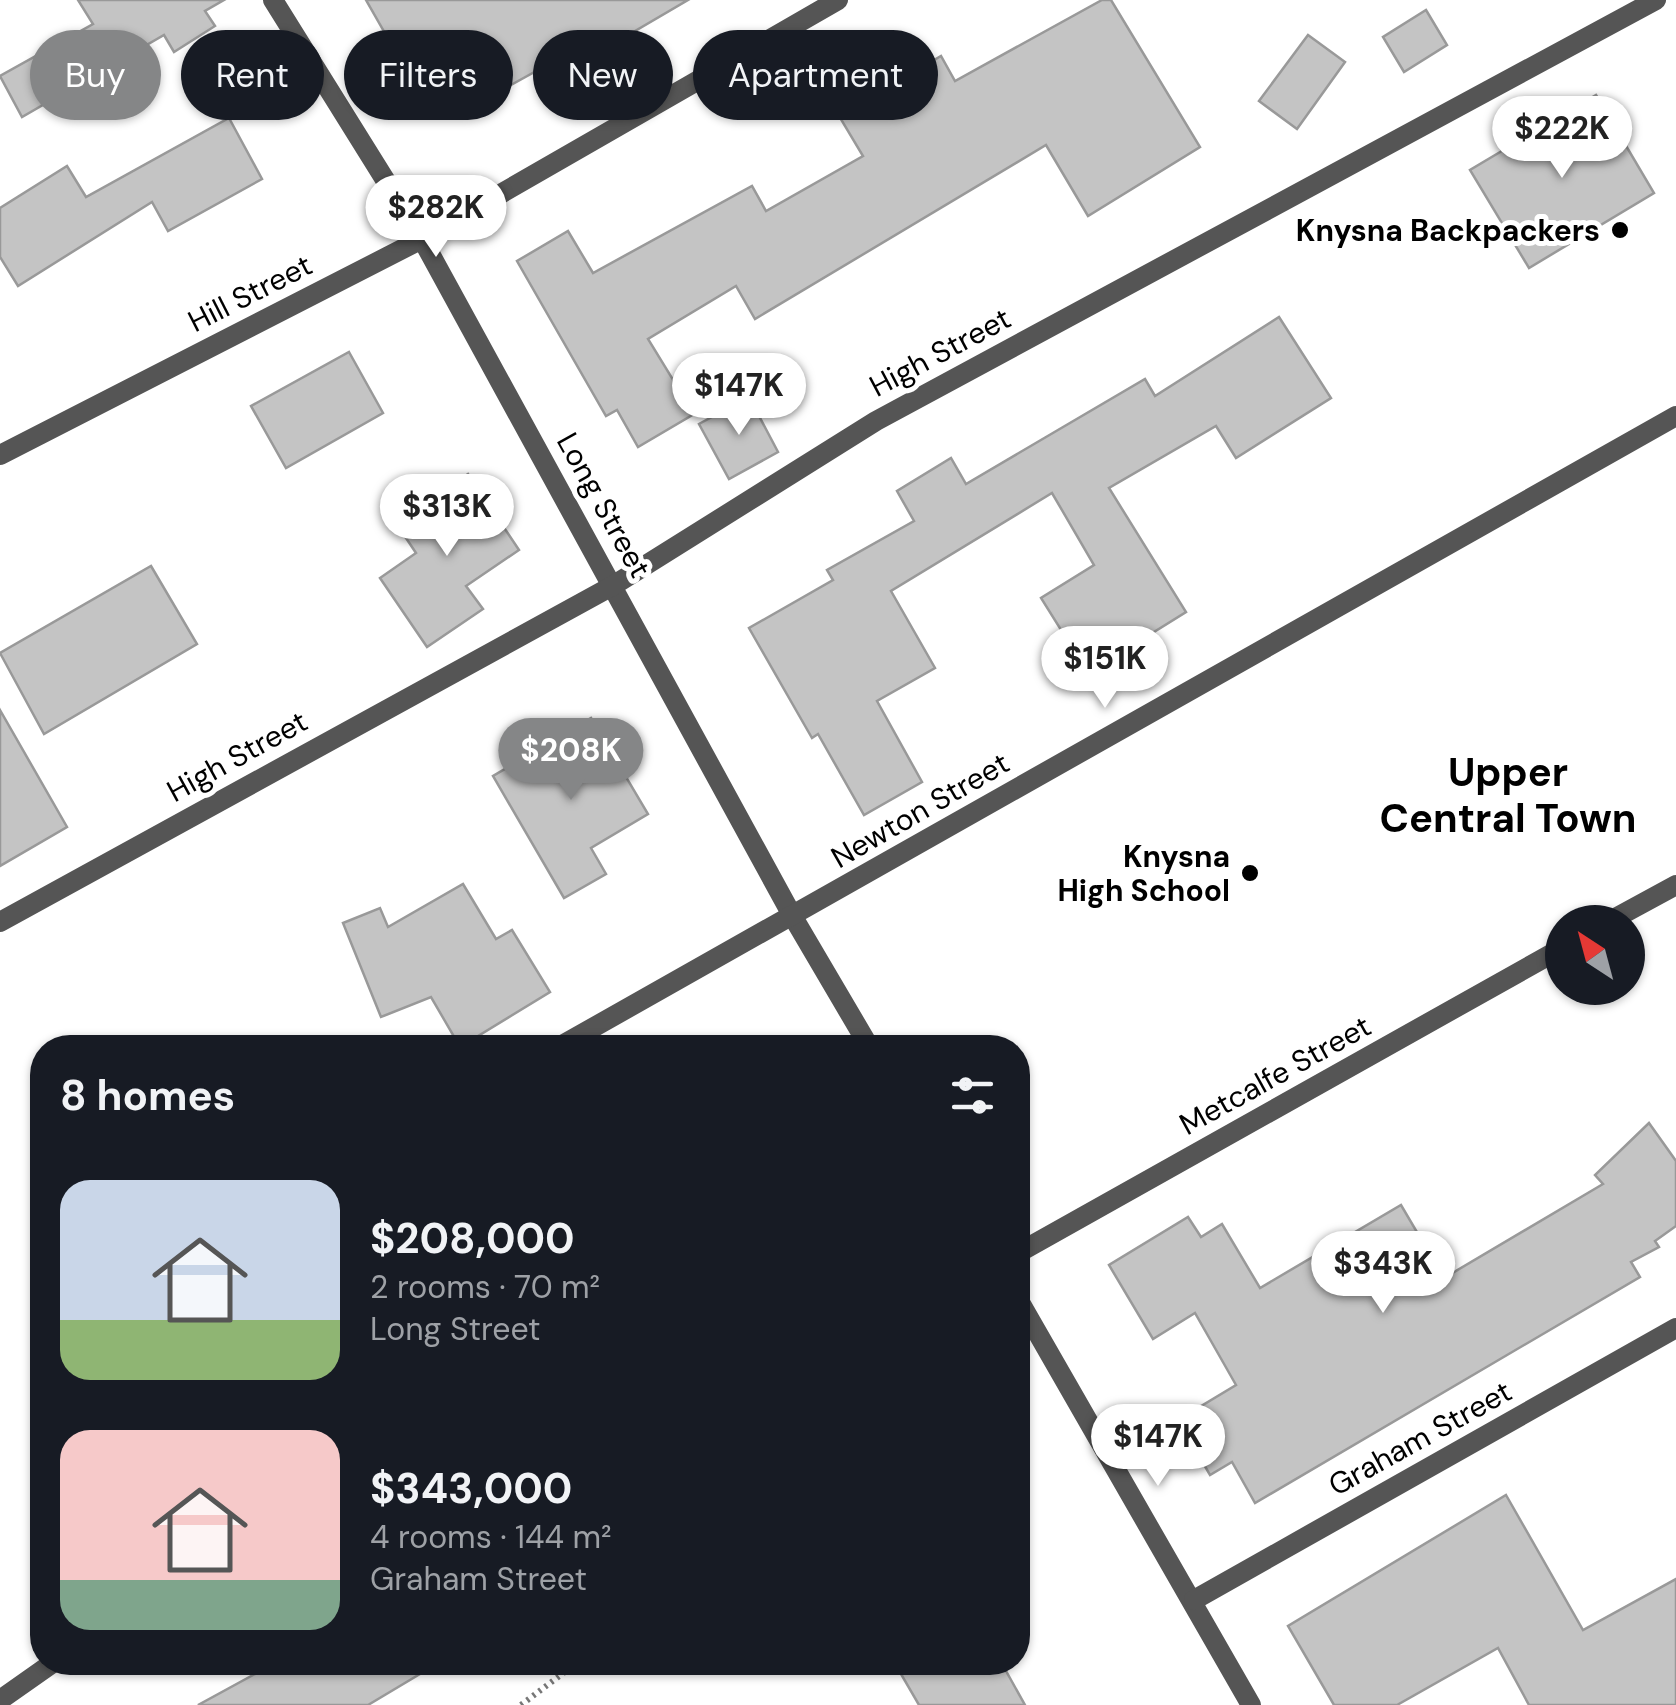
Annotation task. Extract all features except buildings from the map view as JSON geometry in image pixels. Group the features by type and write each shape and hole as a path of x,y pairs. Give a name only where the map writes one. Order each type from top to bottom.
{"street":[{"name":"Long Street","path":"273,0 422,239 863,1035"},
{"name":"Hill Street","path":"0,456 422,239 838,0"},
{"name":"High Street","path":"0,922 614,585 876,420 1656,0"},
{"name":"Newton Street","path":"580,1035 1676,416"},
{"path":"1638,905 1676,884"},
{"name":"Metcalfe Street","path":"1030,1247 1545,958"},
{"path":"1030,1320 1251,1705"},
{"name":"Graham Street","path":"1194,1600 1676,1328"},
{"path":"0,1700 36,1675"}],"path":[{"path":"522,1705 561,1675"}],"place":[{"name":"Knysna Backpackers","path":"1620,230"},
{"name":"Knysna High School","path":"1250,873"}],"district":[{"name":"Upper Central Town","path":"1508,795"}]}
